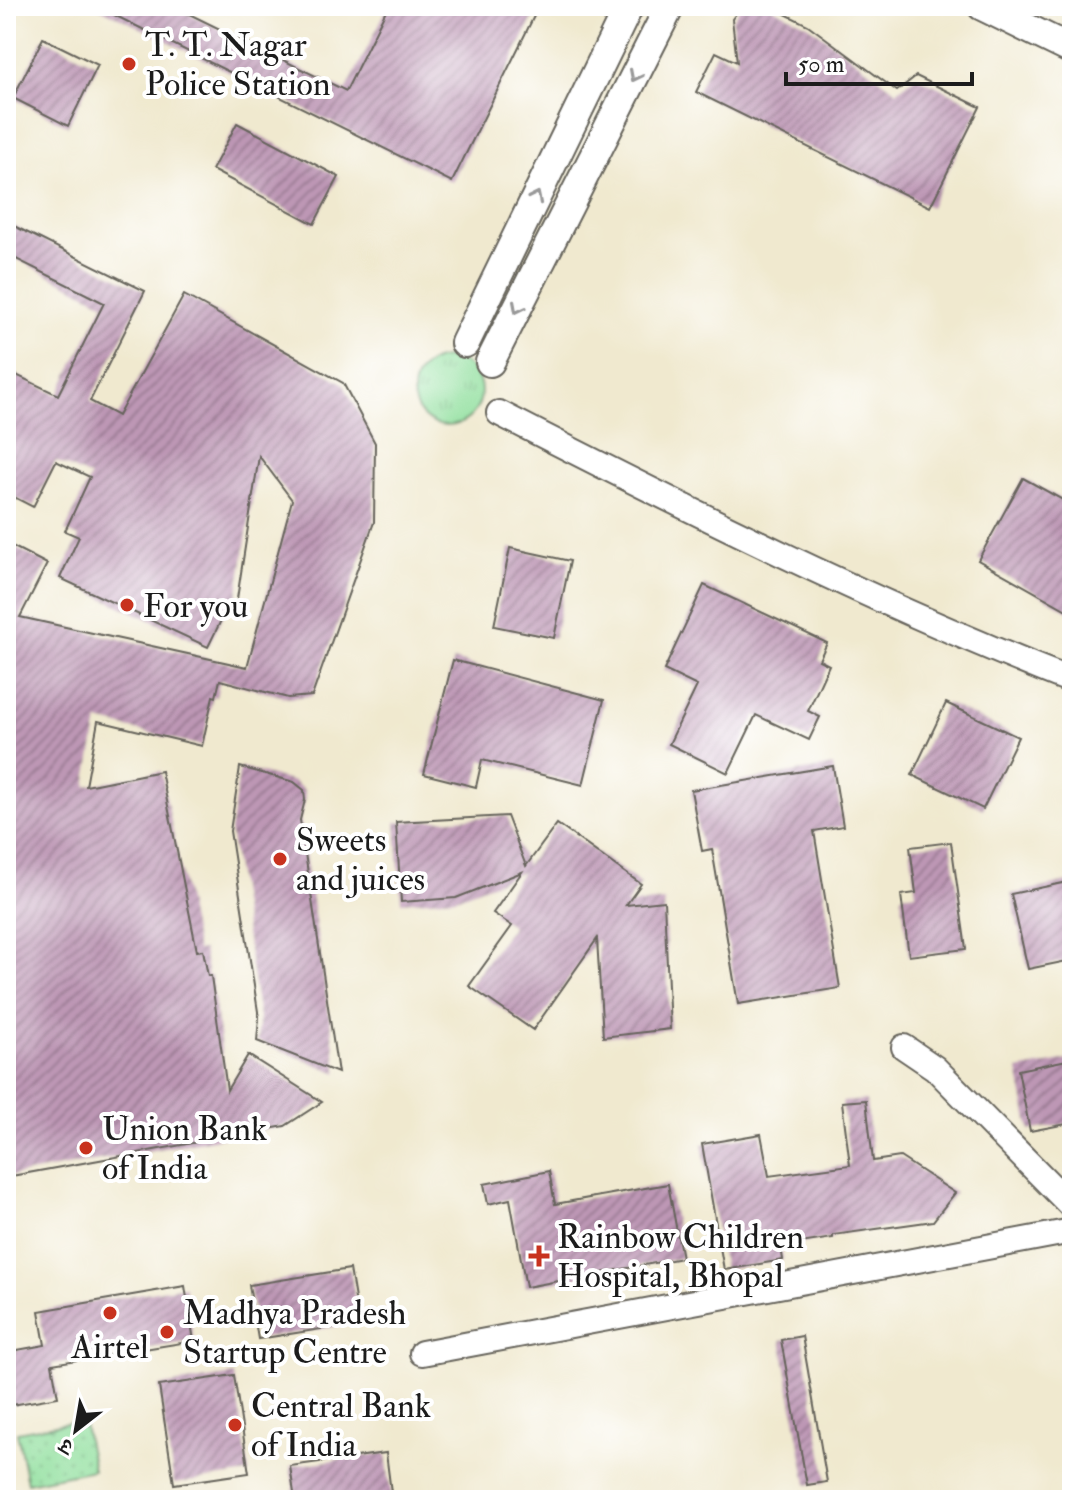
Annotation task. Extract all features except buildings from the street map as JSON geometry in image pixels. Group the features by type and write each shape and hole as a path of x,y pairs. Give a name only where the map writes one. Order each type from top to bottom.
{"street":[{"path":"465,343 629,6"},
{"path":"490,362 670,6"},
{"path":"982,6 1072,50"},
{"path":"499,413 607,469 862,590 984,647 1072,681"},
{"path":"904,1047 935,1068 1072,1207"},
{"path":"422,1353 1072,1231"}],"green space":[{"path":"440,358 454,358 466,363 476,373 481,392 476,411 466,421 454,426 440,426 428,421 418,411 413,399 413,385 418,373 428,363"},
{"path":"83,1420 93,1470 27,1483 17,1432"}],"place":[{"name":"T. T. Nagar Police Station","path":"129,64"},
{"name":"For you","path":"127,605"},
{"name":"Sweets and juices","path":"280,859"},
{"name":"Union Bank of India","path":"86,1148"},
{"name":"Rainbow Children Hospital, Bhopal","path":"539,1256"},
{"name":"Airtel","path":"110,1313"},
{"name":"Madhya Pradesh Startup Centre","path":"167,1332"},
{"name":"Central Bank of India","path":"235,1425"}]}
